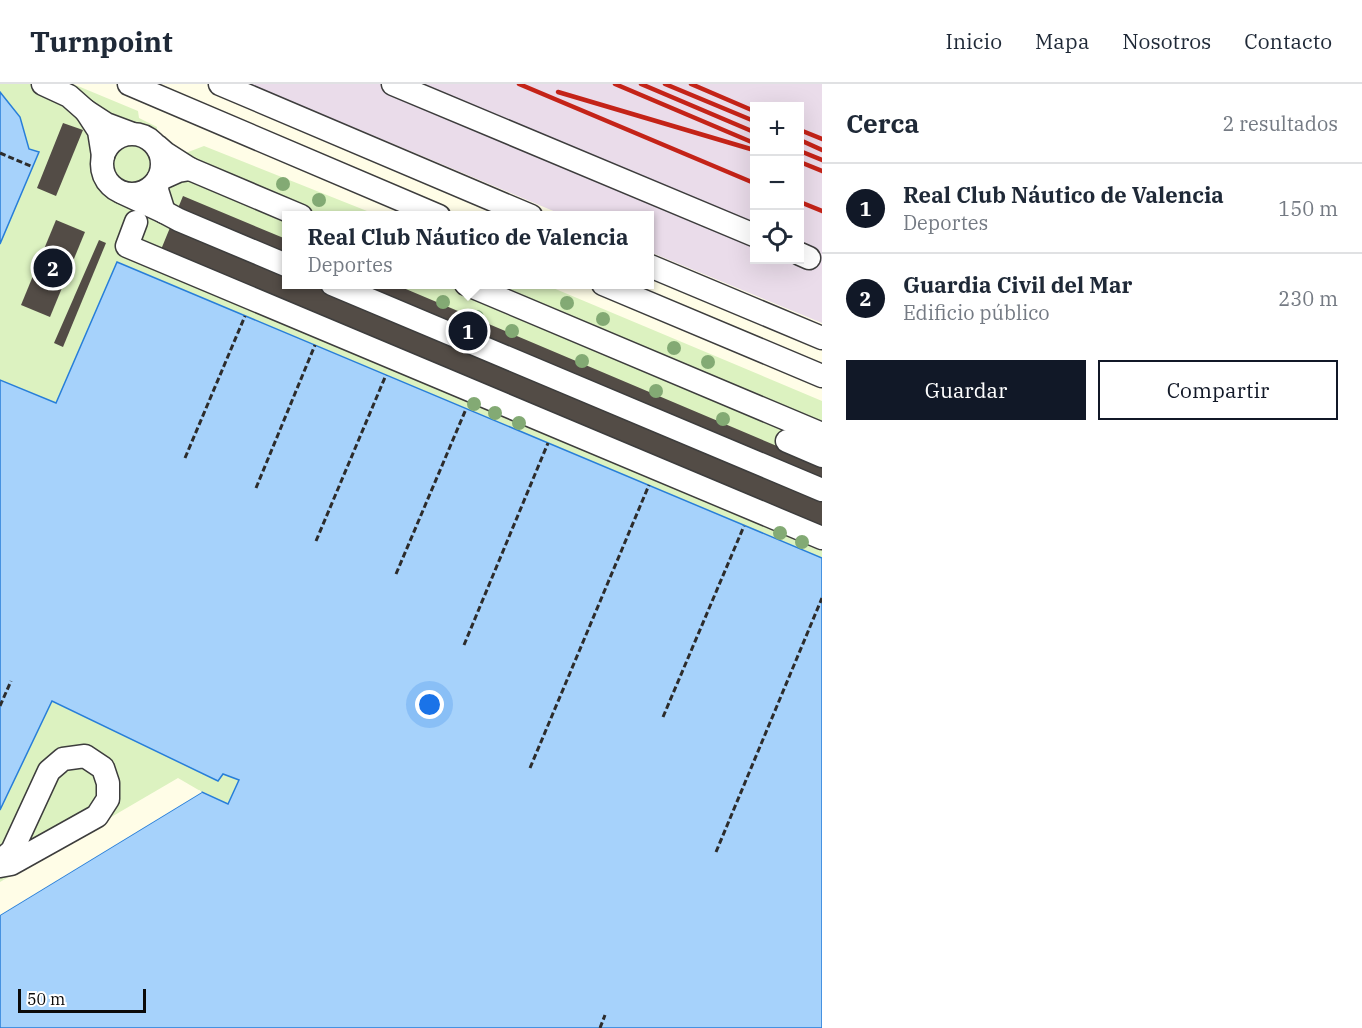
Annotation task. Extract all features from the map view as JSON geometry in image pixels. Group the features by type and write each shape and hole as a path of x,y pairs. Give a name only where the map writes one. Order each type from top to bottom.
{"street":[{"path":"43,84 69,96 106,124 150,139 165,153 190,169 289,211"},
{"path":"129,84 427,211"},
{"path":"220,84 519,211"},
{"path":"393,84 750,233"},
{"path":"86,111 99,131 99,173 116,189 179,220 282,264"},
{"path":"99,173 106,148 113,140 130,133"},
{"path":"123,193 143,192 151,188 158,180 163,163 157,146"},
{"path":"158,180 178,171 190,169"},
{"path":"158,180 157,190 164,212"},
{"path":"136,222 127,246 822,538"},
{"path":"654,268 822,338"},
{"path":"342,289 822,490"},
{"path":"476,289 822,434"},
{"path":"613,289 822,376"},
{"path":"787,441 822,456"},
{"path":"0,861 12,851 49,771 63,759 85,756 103,768 108,783 108,799 98,816 11,864 0,866"}],"path":[{"path":"0,153 33,167"},
{"path":"185,459 245,316"},
{"path":"256,488 315,345"},
{"path":"316,542 386,375"},
{"path":"396,574 466,409"},
{"path":"464,645 548,443"},
{"path":"530,768 648,485"},
{"path":"663,717 744,526"},
{"path":"716,852 822,598"},
{"path":"0,706 11,681"},
{"path":"600,1028 605,1015"}],"shaded area":[{"path":"250,84 822,84 822,323 654,254 654,211 553,211"}],"green space":[{"path":"0,84 73,84 138,111 139,118 157,127 156,132 183,154 204,146 367,211 282,211 282,289 556,289 822,401 822,558 118,262 56,404 0,380 0,244 39,152 29,149 20,117 0,92"},
{"path":"52,701 218,781 223,773 239,780 228,804 178,778 0,882 0,810"}],"water":[{"path":"0,92 20,117 29,149 39,152 0,244"},
{"path":"117,262 822,558 822,1028 0,1028 0,915 202,792 228,804 239,780 223,774 218,781 52,701 0,810 0,380 56,403"}],"pier":[{"path":"199,790 202,792 0,915 0,912"}],"building":[{"path":"63,123 83,130 56,196 37,188"},
{"path":"183,196 282,237 282,289 406,289 822,465 822,530 160,252"},
{"path":"56,220 85,232 50,317 21,305"},
{"path":"99,240 106,243 63,347 54,343"}],"railway":[{"path":"519,84 750,181"},
{"path":"615,84 750,141"},
{"path":"641,84 750,130"},
{"path":"665,84 750,119"},
{"path":"691,84 750,109"},
{"path":"558,92 750,149"},
{"path":"804,132 822,139"},
{"path":"804,142 822,150"},
{"path":"804,153 822,160"},
{"path":"804,164 822,171"},
{"path":"804,204 822,211"}],"place":[{"name":"Guardia Civil del Mar","path":"53,268"},
{"name":"Real Club Náutico de Valencia","path":"468,331"}]}
